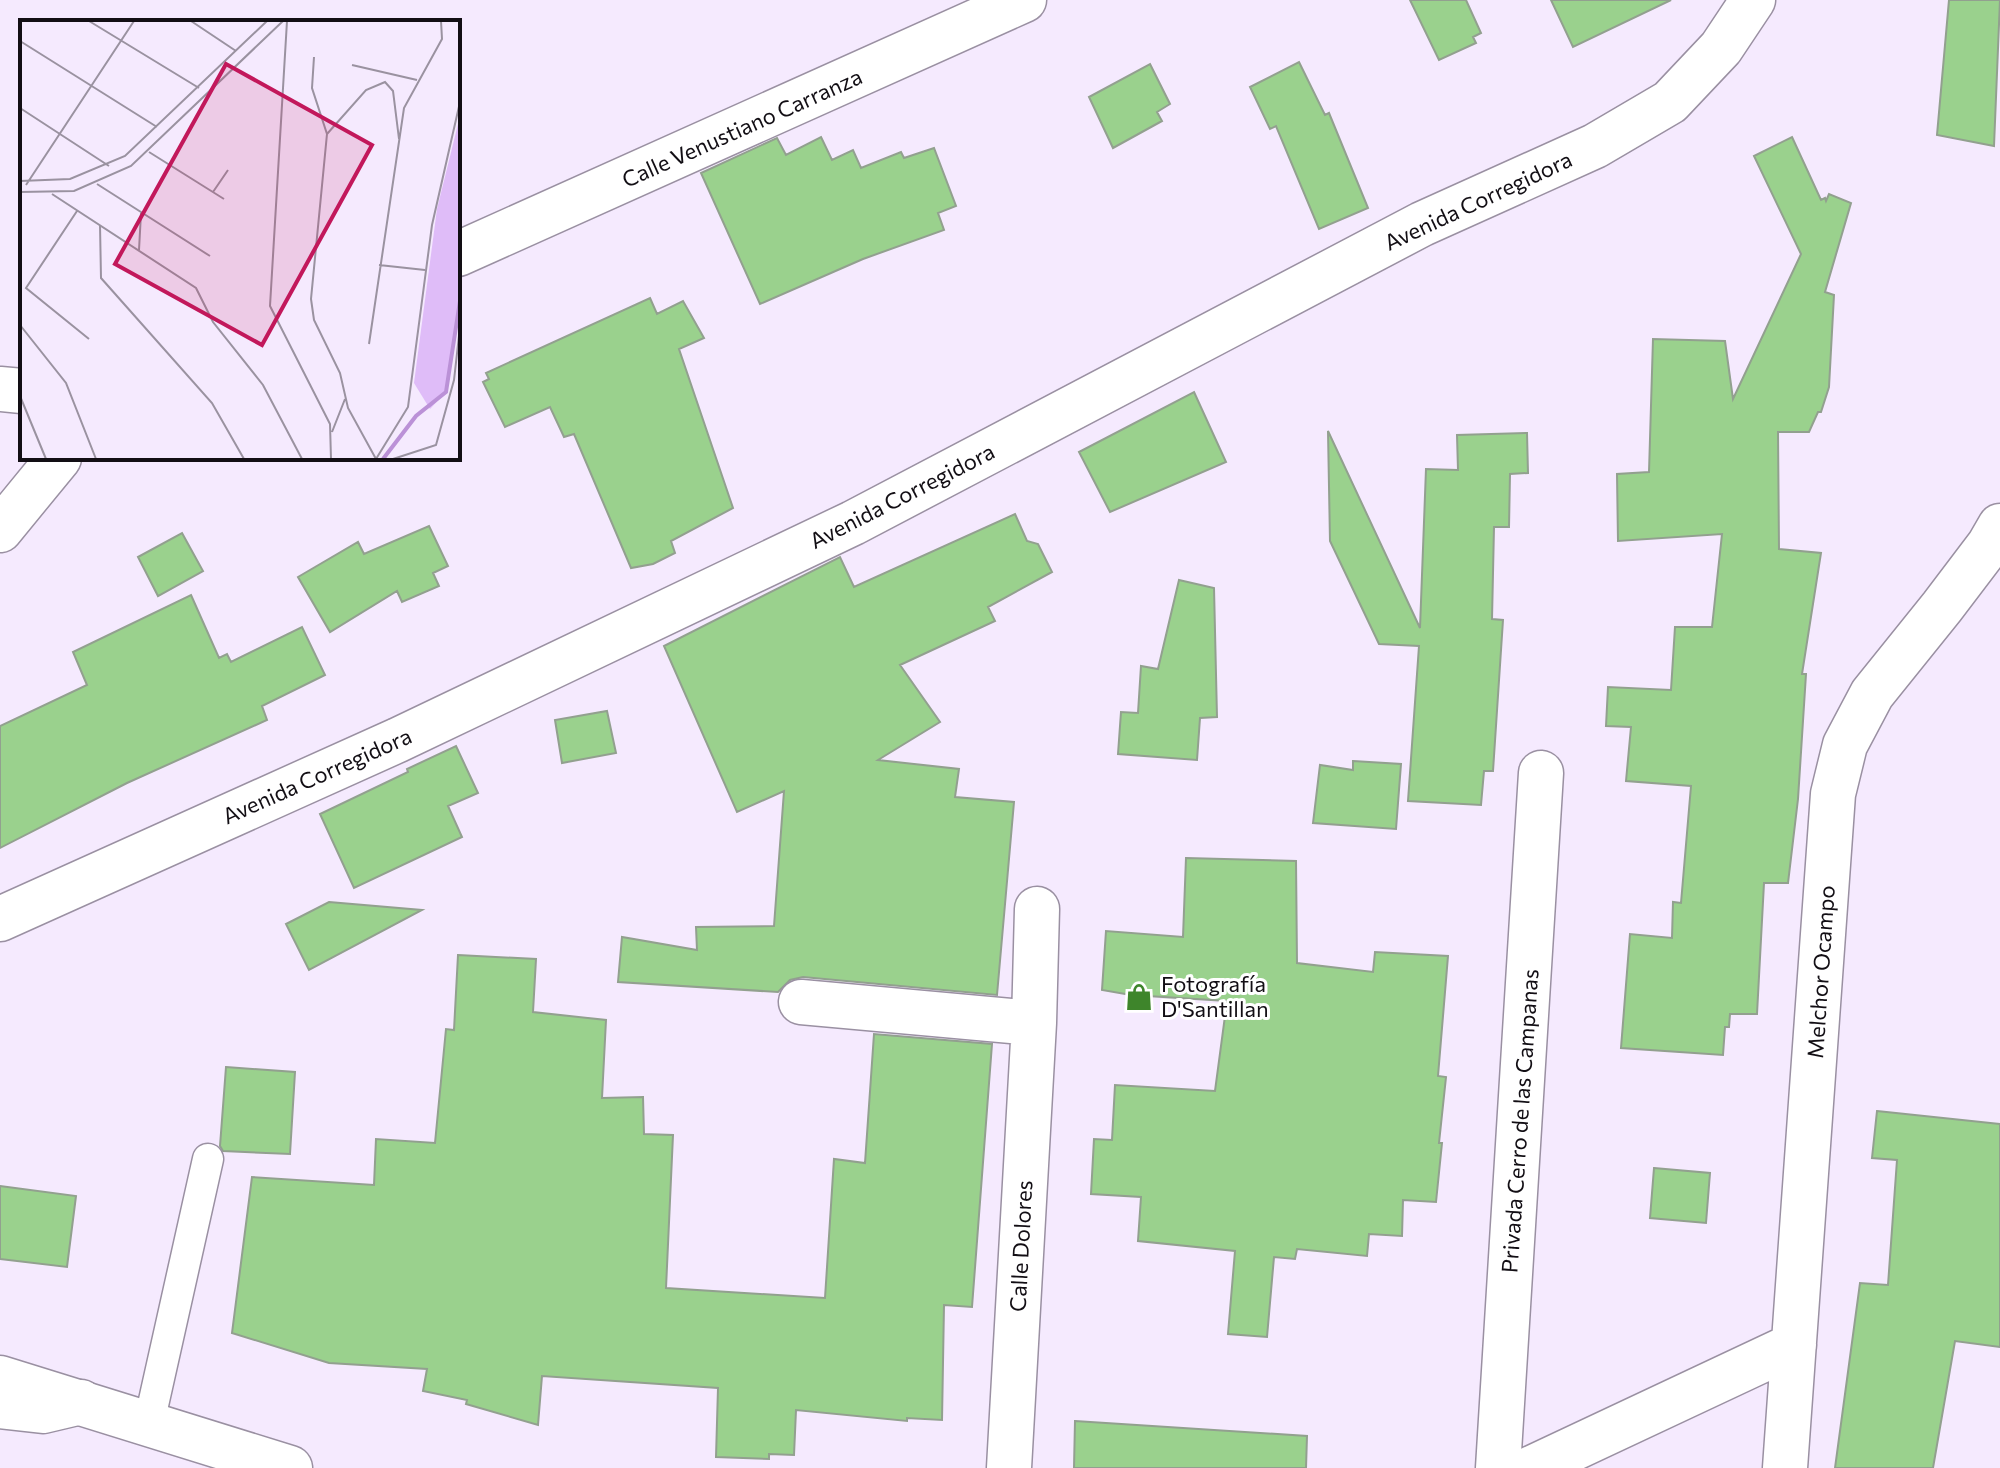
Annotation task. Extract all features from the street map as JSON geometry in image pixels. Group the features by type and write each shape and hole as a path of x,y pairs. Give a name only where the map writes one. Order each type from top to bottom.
{"street":[{"name":"Calle Venustiano Carranza","path":"460,253 1024,0"},
{"name":"Avenida Corregidora","path":"0,919 398,740 853,523 1422,224 1595,146 1670,102 1721,48 1753,0"},
{"path":"0,389 20,391"},
{"path":"0,530 57,460"},
{"name":"Melchor Ocampo","path":"1785,1468 1833,794 1845,745 1872,694 1989,545 2000,526"},
{"name":"Privada Cerro de las Campanas","path":"1498,1468 1541,773"},
{"name":"Calle Dolores","path":"1009,1468 1034,1023 1037,909"},
{"path":"801,1002 1034,1023"},
{"path":"1532,1468 1794,1345"},
{"path":"0,1378 290,1468"},
{"path":"0,1406 43,1411 83,1402"}],"lane":[{"path":"149,1423 208,1159"}],"building":[{"path":"1410,0 1466,0 1481,33 1473,37 1476,43 1439,60"},
{"path":"1551,0 1671,0 1573,47"},
{"path":"1949,0 2000,0 1994,146 1937,135"},
{"path":"1299,62 1325,115 1329,113 1368,208 1319,229 1276,126 1270,129 1250,87"},
{"path":"1150,64 1170,104 1157,112 1162,121 1113,148 1089,97"},
{"path":"821,137 832,160 853,150 861,168 901,152 904,158 934,148 956,206 938,213 944,230 863,259 760,304 701,173 777,138 786,155"},
{"path":"1792,137 1821,200 1825,198 1826,201 1829,194 1851,203 1825,292 1834,295 1829,387 1821,412 1818,412 1809,432 1778,432 1779,549 1821,553 1802,674 1806,674 1798,799 1788,883 1764,883 1757,1014 1730,1014 1729,1027 1725,1027 1723,1055 1621,1048 1630,934 1672,938 1673,902 1681,903 1691,786 1626,781 1631,727 1606,726 1608,687 1671,690 1675,627 1712,627 1722,534 1618,541 1617,474 1649,472 1653,339 1725,341 1733,399 1801,254 1754,156"},
{"path":"650,298 657,314 683,301 704,338 679,349 733,508 671,541 675,553 653,564 631,568 574,434 564,437 550,407 505,427 483,382 489,379 486,373"},
{"path":"1194,392 1226,462 1110,512 1079,452"},
{"path":"1328,431 1420,628 1426,469 1458,470 1457,435 1527,433 1528,473 1510,474 1509,527 1494,527 1492,619 1503,620 1493,771 1484,771 1481,805 1408,801 1419,646 1379,644 1330,541"},
{"path":"1015,514 1027,541 1038,544 1052,572 988,607 995,621 900,665 940,722 878,760 959,769 955,797 1014,802 997,995 803,977 790,980 778,992 618,982 622,937 697,950 696,927 774,926 784,791 737,812 664,646 840,557 854,587"},
{"path":"429,526 448,566 433,573 439,586 402,602 397,591 330,632 298,577 358,542 364,554"},
{"path":"182,533 203,571 158,596 138,557"},
{"path":"1179,580 1214,588 1217,717 1200,718 1197,760 1118,754 1121,712 1138,713 1141,666 1158,669"},
{"path":"191,595 219,658 227,654 231,662 302,627 325,675 262,706 267,720 127,783 0,848 0,726 87,685 73,652"},
{"path":"607,711 616,753 562,763 555,720"},
{"path":"456,746 478,793 448,806 462,837 354,888 320,814"},
{"path":"1353,761 1401,764 1396,829 1313,823 1320,765 1353,770"},
{"path":"1186,858 1296,861 1297,963 1373,972 1375,952 1448,956 1438,1076 1446,1077 1436,1202 1403,1200 1402,1236 1369,1234 1367,1256 1297,1249 1295,1259 1274,1257 1267,1337 1228,1334 1235,1251 1138,1241 1141,1197 1091,1194 1094,1139 1112,1140 1115,1085 1215,1091 1227,1001 1131,995 1102,990 1106,931 1183,937"},
{"path":"329,902 422,910 309,970 286,924"},
{"path":"458,955 536,959 533,1012 606,1020 602,1098 643,1097 644,1134 673,1135 666,1288 825,1298 834,1159 865,1163 874,1034 992,1044 972,1307 944,1305 942,1420 907,1418 907,1421 796,1410 794,1455 769,1454 769,1459 716,1457 718,1388 542,1376 538,1425 466,1404 467,1400 423,1391 427,1369 329,1363 232,1333 252,1177 374,1185 376,1139 435,1143 446,1029 454,1030"},
{"path":"226,1067 295,1072 290,1154 223,1151 220,1146"},
{"path":"1877,1111 2000,1124 2000,1347 1955,1341 1933,1468 1835,1468 1860,1283 1888,1285 1897,1160 1872,1158"},
{"path":"1654,1168 1710,1173 1706,1223 1650,1218"},
{"path":"0,1186 76,1196 67,1267 0,1259"},
{"path":"1075,1421 1307,1436 1306,1468 1074,1468"}],"place":[{"name":"Fotografía D'Santillan","path":"1139,997"}]}
